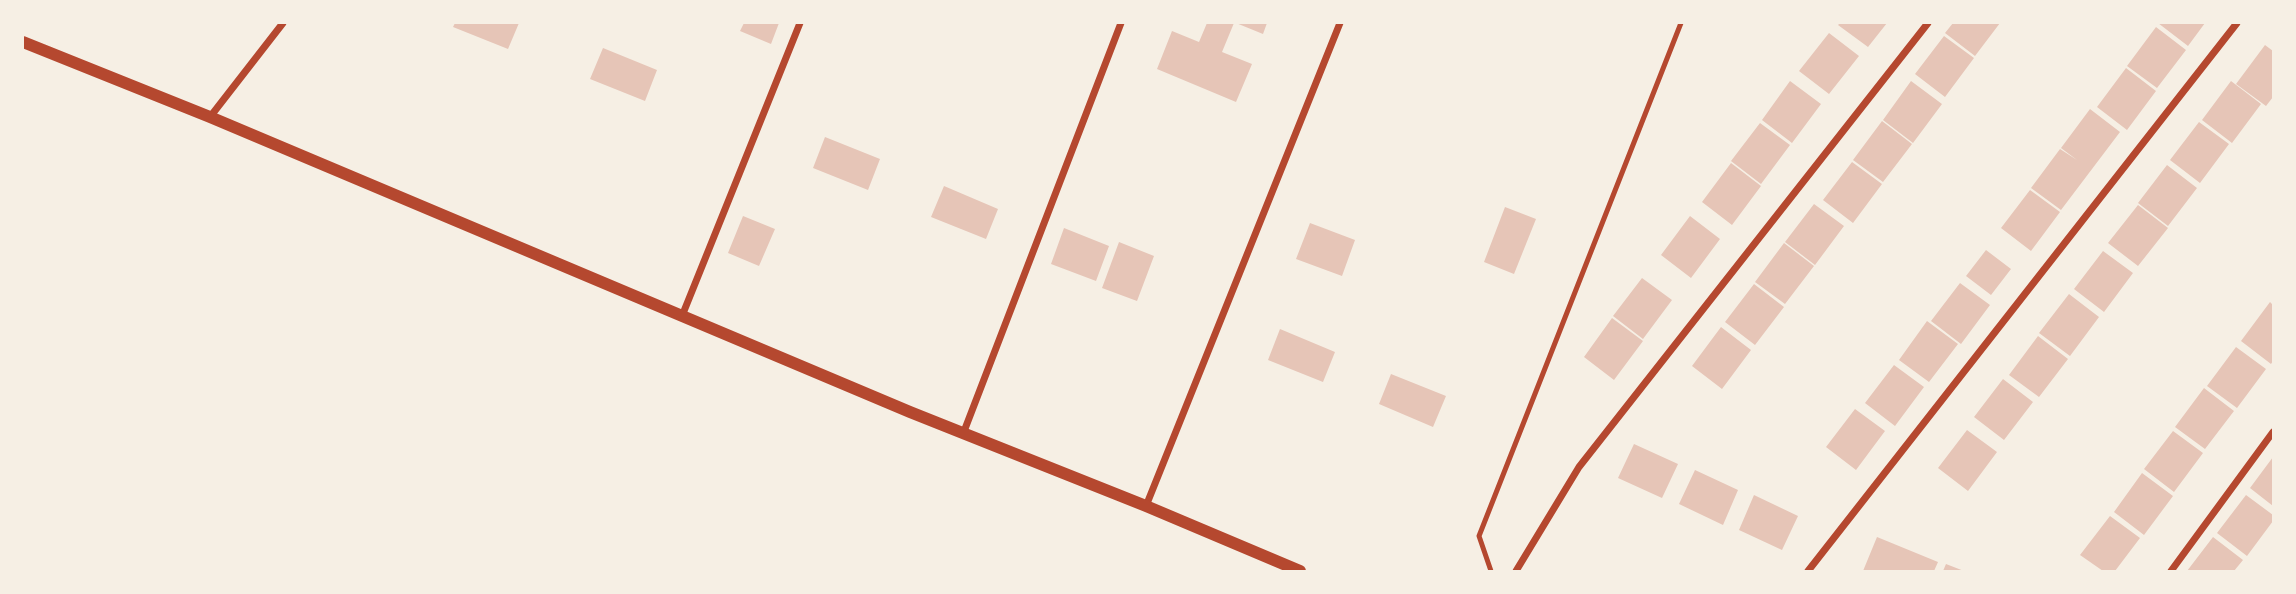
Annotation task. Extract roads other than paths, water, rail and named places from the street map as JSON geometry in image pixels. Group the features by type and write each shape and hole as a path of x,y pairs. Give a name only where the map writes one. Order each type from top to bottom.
{"street":[{"path":"210,117 283,23"},
{"path":"682,316 800,23"},
{"path":"963,433 1121,23"},
{"path":"1146,506 1340,23"},
{"path":"1516,571 1579,467 1928,23"},
{"path":"1808,571 2237,23"},
{"path":"23,42 210,117 682,316 1300,571"},
{"path":"2171,571 2273,432"}],"lane":[{"path":"1491,571 1479,536 1681,23"}]}
